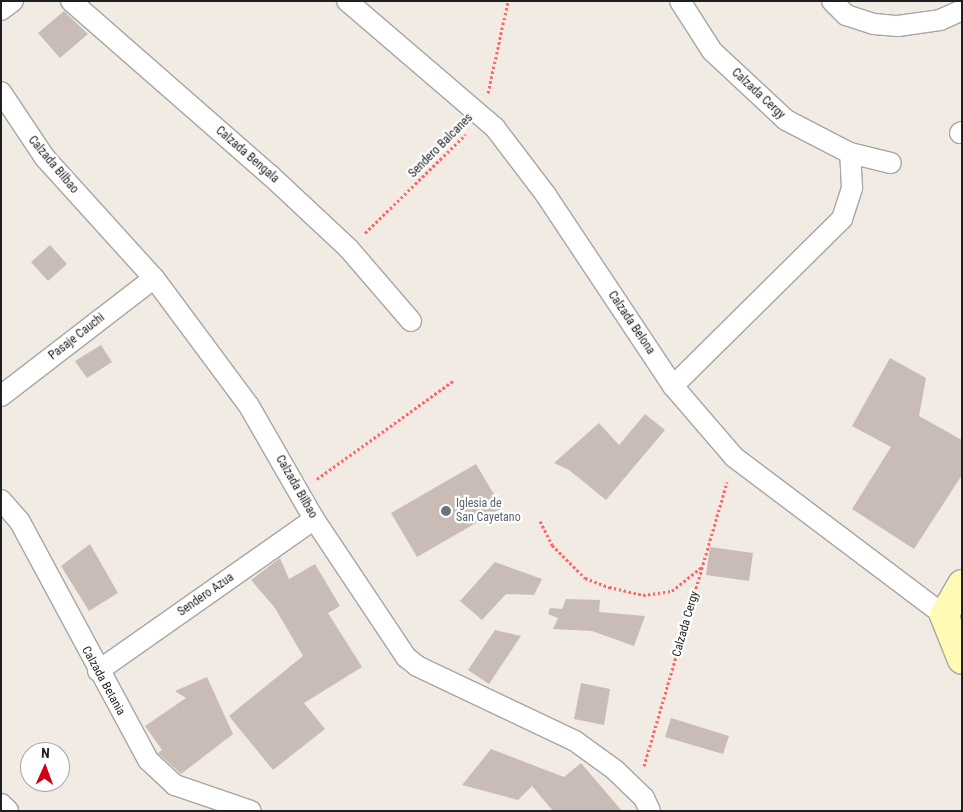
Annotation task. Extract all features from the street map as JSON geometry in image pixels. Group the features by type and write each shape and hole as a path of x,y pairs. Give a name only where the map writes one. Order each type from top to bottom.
{"street":[{"path":"1,10 13,1"},
{"name":"Calzada Bengala","path":"71,1 270,176 349,249 411,321"},
{"name":"Calzada Belona","path":"347,1 483,117 546,195 673,386 734,457 944,616"},
{"name":"Calzada Cergy","path":"680,1 712,51 786,120 850,153 892,163"},
{"path":"832,1 846,15 874,24 898,26 940,20 962,10"},
{"name":"Calzada Bilbao","path":"1,92 45,158 154,278 249,406 314,518 406,656 417,666 575,741 615,770 637,791 650,811"},
{"path":"673,386 842,219 852,188 850,153"},
{"name":"Pasaje Cauchi","path":"1,396 154,278"},
{"name":"Calzada Betania","path":"3,498 148,760 175,785 251,811"},
{"name":"Sendero Azua","path":"98,671 314,518"},
{"path":"962,584 944,616 962,660"},
{"path":"1,804 8,811"}],"path":[{"name":"Sendero Balcanes","path":"349,249 483,117 508,1"},
{"path":"299,492 453,381"},
{"name":"Calzada Cergy","path":"637,791 734,457"},
{"path":"540,521 552,545 585,578 609,587 643,595 672,591 703,566"}],"building":[{"path":"64,11 88,34 60,58 38,33"},
{"path":"50,245 67,264 48,281 31,262"},
{"path":"101,345 112,362 87,378 75,361"},
{"path":"890,358 926,378 919,416 962,440 962,475 914,549 852,509 891,447 852,426"},
{"path":"645,414 665,430 606,500 569,470 554,463 599,423 619,445"},
{"name":"Iglesia de San Cayetano","path":"476,464 502,508 417,557 391,513"},
{"path":"90,544 118,593 89,611 61,566"},
{"path":"710,547 753,553 749,581 706,575"},
{"path":"280,558 289,579 315,564 340,606 328,613 362,667 304,703 325,729 273,770 229,716 303,656 275,608 251,580"},
{"path":"495,562 542,579 534,595 506,594 482,620 460,601"},
{"path":"566,599 600,600 599,612 645,616 634,646 592,631 553,629 558,618 548,614 550,608 562,609"},
{"path":"495,630 521,636 489,684 468,670"},
{"path":"207,677 233,734 181,774 158,753 162,750 145,726 186,698 175,691"},
{"path":"581,683 610,689 604,725 574,719"},
{"path":"671,718 729,736 723,754 665,737"},
{"path":"491,749 564,777 581,763 622,811 553,811 532,786 518,800 462,785"}],"place":[{"name":"Iglesia de San Cayetano","path":"446,511"}]}
